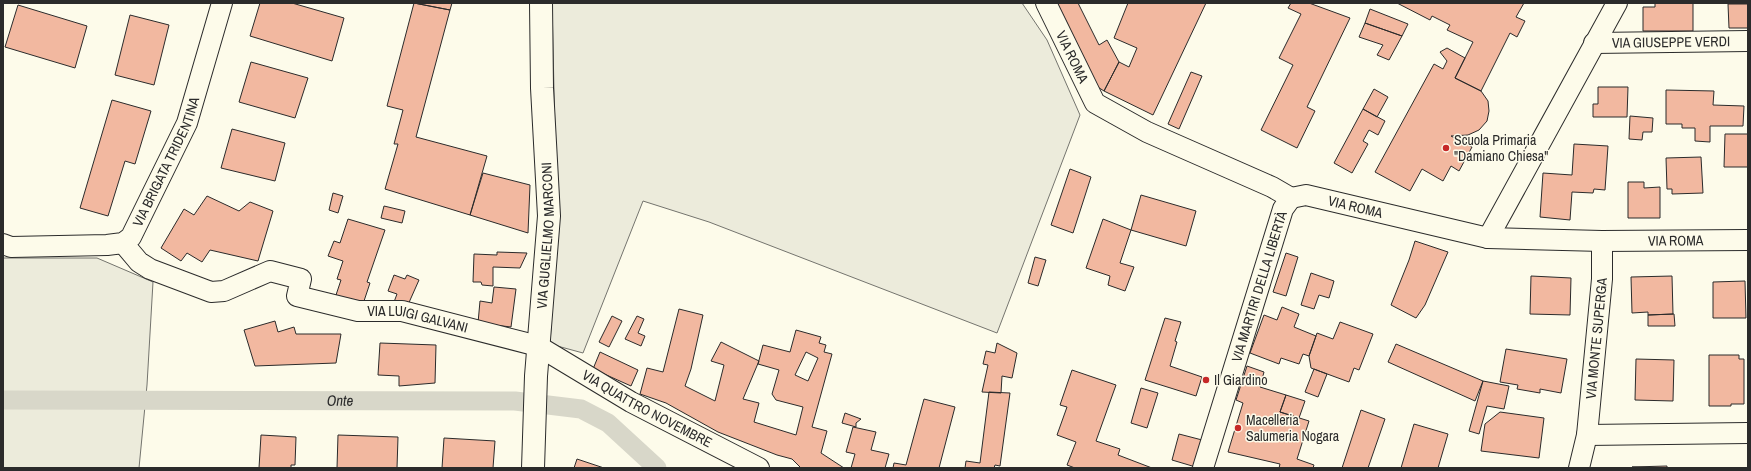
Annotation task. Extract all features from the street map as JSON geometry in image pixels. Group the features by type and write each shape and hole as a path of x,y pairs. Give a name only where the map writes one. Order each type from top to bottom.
{"main road":[{"name":"VIA GUGLIELMO MARCONI","path":"533,468 536,376 549,216 542,88 540,3"}],"street":[{"name":"VIA BRIGATA TRIDENTINA","path":"3,244 11,247 48,245 107,245 123,243 135,231 187,123 222,3"},
{"name":"VIA ROMA","path":"1046,3 1094,103 1147,132 1272,187 1291,198 1306,195 1488,238 1602,241 1748,240"},
{"path":"1488,238 1617,3"},
{"name":"VIA GIUSEPPE VERDI","path":"1594,43 1748,41"},
{"name":"VIA MARTIRI DELLA LIBERTÀ","path":"1203,468 1283,209 1291,198"},
{"name":"VIA MONTE SUPERGA","path":"1579,468 1587,435 1602,278 1602,241"},
{"name":"VIA LUIGI GALVANI","path":"123,243 139,262 150,269 212,292 224,291 270,271 299,287 358,311 402,311 538,346"},
{"name":"VIA QUATTRO NOVEMBRE","path":"538,346 631,402 753,467"},
{"path":"1587,435 1748,433"}],"shaded area":[{"path":"552,3 1022,3 1047,40 1080,115 997,333 709,222 643,201 583,353 550,344 557,221"},
{"path":"3,258 97,258 153,282 147,385 139,468 3,468"}],"building":[{"path":"260,3 292,3 344,18 332,61 250,36"},
{"path":"414,3 452,3 450,10"},
{"path":"414,3 450,10 416,137 487,156 470,215 385,189 398,144 394,144 403,110 387,106"},
{"path":"1053,3 1078,3 1099,45 1107,40 1119,62 1104,91 1090,82"},
{"path":"1128,3 1206,3 1153,115 1104,91 1119,62 1129,67 1137,48 1114,38"},
{"path":"1291,3 1309,3 1350,18 1307,107 1315,111 1297,148 1261,130 1293,65 1279,58 1301,14 1288,8"},
{"path":"1397,3 1524,3 1516,17 1525,21 1517,37 1510,33 1481,91 1455,78 1473,42 1447,30 1450,25 1432,16 1430,20"},
{"path":"1655,3 1693,3 1693,31 1643,31 1643,7 1655,7"},
{"path":"1728,4 1748,4 1748,28 1729,28"},
{"path":"18,5 87,26 75,68 5,47"},
{"path":"1370,9 1408,24 1402,36 1365,23"},
{"path":"130,15 169,25 154,85 115,75"},
{"path":"1365,23 1402,36 1389,60 1377,55 1383,45 1359,37"},
{"path":"1447,48 1465,58 1455,78 1481,91 1488,101 1489,111 1487,121 1479,130 1468,135 1451,136 1472,147 1459,171 1451,166 1443,181 1422,169 1410,191 1375,172 1434,64 1443,69 1447,61 1440,52"},
{"path":"251,62 308,78 295,118 239,102"},
{"path":"1191,72 1202,76 1179,129 1168,124"},
{"path":"1598,87 1628,87 1627,117 1593,117 1593,104 1598,104"},
{"path":"1374,89 1388,97 1377,117 1363,109"},
{"path":"1666,90 1714,91 1713,105 1744,106 1743,126 1710,126 1710,142 1695,141 1695,128 1682,128 1682,124 1666,124"},
{"path":"112,100 151,111 135,164 125,161 108,216 80,208"},
{"path":"1363,109 1385,121 1378,135 1369,130 1363,141 1368,144 1352,173 1334,163"},
{"path":"1630,116 1653,118 1652,132 1643,132 1642,140 1629,139"},
{"path":"232,129 285,143 275,181 221,168"},
{"path":"1725,134 1748,134 1748,167 1724,167"},
{"path":"1574,144 1608,146 1605,190 1594,189 1593,193 1572,192 1570,220 1540,217 1543,173 1572,175"},
{"path":"1701,157 1703,193 1672,194 1672,189 1667,189 1666,158"},
{"path":"1070,169 1091,177 1073,233 1051,225"},
{"path":"483,173 530,185 528,233 470,215"},
{"path":"1628,182 1644,182 1644,188 1660,187 1660,218 1628,218"},
{"path":"333,193 343,196 338,213 329,210"},
{"path":"1141,195 1196,211 1186,246 1131,230"},
{"path":"207,196 239,211 250,202 273,211 258,261 210,250 202,262 187,253 181,261 161,248 184,209 194,215"},
{"path":"384,206 405,211 402,223 381,218"},
{"path":"348,219 385,230 367,282 370,283 363,304 336,295 341,280 337,279 343,261 328,256 334,241 340,243"},
{"path":"1103,219 1131,230 1120,263 1134,267 1125,291 1108,285 1110,276 1086,268"},
{"path":"1415,241 1448,252 1425,305 1416,318 1391,305"},
{"path":"497,252 527,253 520,268 493,267 493,286 482,285 481,282 473,282 474,254 497,255"},
{"path":"1286,253 1298,257 1286,296 1273,292"},
{"path":"1035,257 1046,260 1038,286 1028,283"},
{"path":"1311,273 1334,281 1329,298 1319,295 1314,309 1301,305"},
{"path":"394,275 405,279 407,275 419,280 407,307 394,302 397,294 388,291"},
{"path":"1531,276 1571,278 1570,315 1530,314"},
{"path":"1672,276 1673,314 1648,315 1648,312 1632,313 1631,277"},
{"path":"1745,281 1746,318 1713,318 1713,282"},
{"path":"494,287 516,289 511,327 478,323 480,301 492,303"},
{"path":"1282,307 1299,314 1294,327 1316,336 1309,356 1303,354 1299,364 1281,358 1279,364 1250,353 1264,315 1277,320"},
{"path":"679,309 703,315 691,369 685,386 715,401 724,365 711,361 721,342 759,361 763,345 790,352 796,330 821,337 819,343 826,345 824,352 832,354 812,427 827,431 821,453 844,468 801,468 792,459 777,455 718,432 666,403 640,394 647,368 663,372","holes":["806,352 818,358 808,381 795,375","758,362 758,364 779,370 772,394 776,400 803,407 796,435 754,422 759,403 743,399"]},
{"path":"1674,314 1675,326 1648,326 1648,315"},
{"path":"612,316 622,321 609,347 599,342"},
{"path":"637,316 644,319 638,333 645,336 641,346 625,339"},
{"path":"1165,318 1181,322 1175,341 1177,342 1170,366 1202,377 1196,396 1145,380"},
{"path":"275,321 278,332 294,327 296,334 341,334 336,363 255,366 244,330"},
{"path":"1340,322 1373,334 1359,370 1354,368 1349,382 1311,368 1309,356 1317,333 1333,339"},
{"path":"380,343 436,345 435,383 399,386 399,376 378,375"},
{"path":"997,343 1017,353 1012,378 1002,376 1001,393 982,392 988,365 983,364 986,351 995,353"},
{"path":"1396,344 1483,381 1475,401 1388,362"},
{"path":"1506,349 1567,359 1561,393 1540,389 1540,393 1517,389 1518,385 1500,382"},
{"path":"600,352 638,370 631,386 593,369"},
{"path":"1709,355 1739,355 1739,359 1744,359 1744,404 1731,404 1731,406 1709,406"},
{"path":"1636,359 1674,360 1673,401 1635,400"},
{"path":"1247,366 1264,372 1260,387 1286,395 1280,412 1309,421 1297,459 1314,465 1313,468 1279,468 1280,464 1228,452 1243,403 1236,400"},
{"path":"1314,369 1327,374 1318,397 1305,392"},
{"path":"1072,370 1116,385 1096,441 1120,449 1118,455 1152,468 1075,468 1067,465 1076,442 1057,435 1067,407 1060,405"},
{"path":"1483,381 1509,386 1504,409 1487,406 1479,434 1469,431"},
{"path":"1141,388 1158,393 1147,428 1131,423"},
{"path":"989,392 1010,393 1000,466 995,465 994,468 965,468 966,461 980,463"},
{"path":"1286,395 1305,401 1299,418 1280,412"},
{"path":"924,399 955,407 939,468 893,468 894,463 906,465"},
{"path":"1361,410 1385,419 1368,468 1342,468"},
{"path":"1500,412 1544,418 1539,458 1481,451 1485,424"},
{"path":"845,413 861,419 856,423 856,427 842,423"},
{"path":"1414,424 1448,434 1438,468 1401,468"},
{"path":"853,427 876,432 871,450 889,454 885,468 851,468 855,454 846,452"},
{"path":"1179,434 1206,441 1199,468 1172,460"},
{"path":"261,435 296,437 295,465 291,465 291,468 259,468"},
{"path":"338,435 398,437 397,468 337,468"},
{"path":"444,438 495,441 493,468 442,468"},
{"path":"577,459 604,468 574,468"},
{"path":"1667,466 1667,468 1632,467"}],"waterway":[{"name":"Onte","path":"3,400 515,401 581,409 608,423 657,468"}],"place":[{"name":"Scuola Primaria \"Damiano Chiesa\"","path":"1446,148"},
{"name":"Il Giardino","path":"1206,380"},
{"name":"Macelleria Salumeria Nogara","path":"1238,428"}]}
